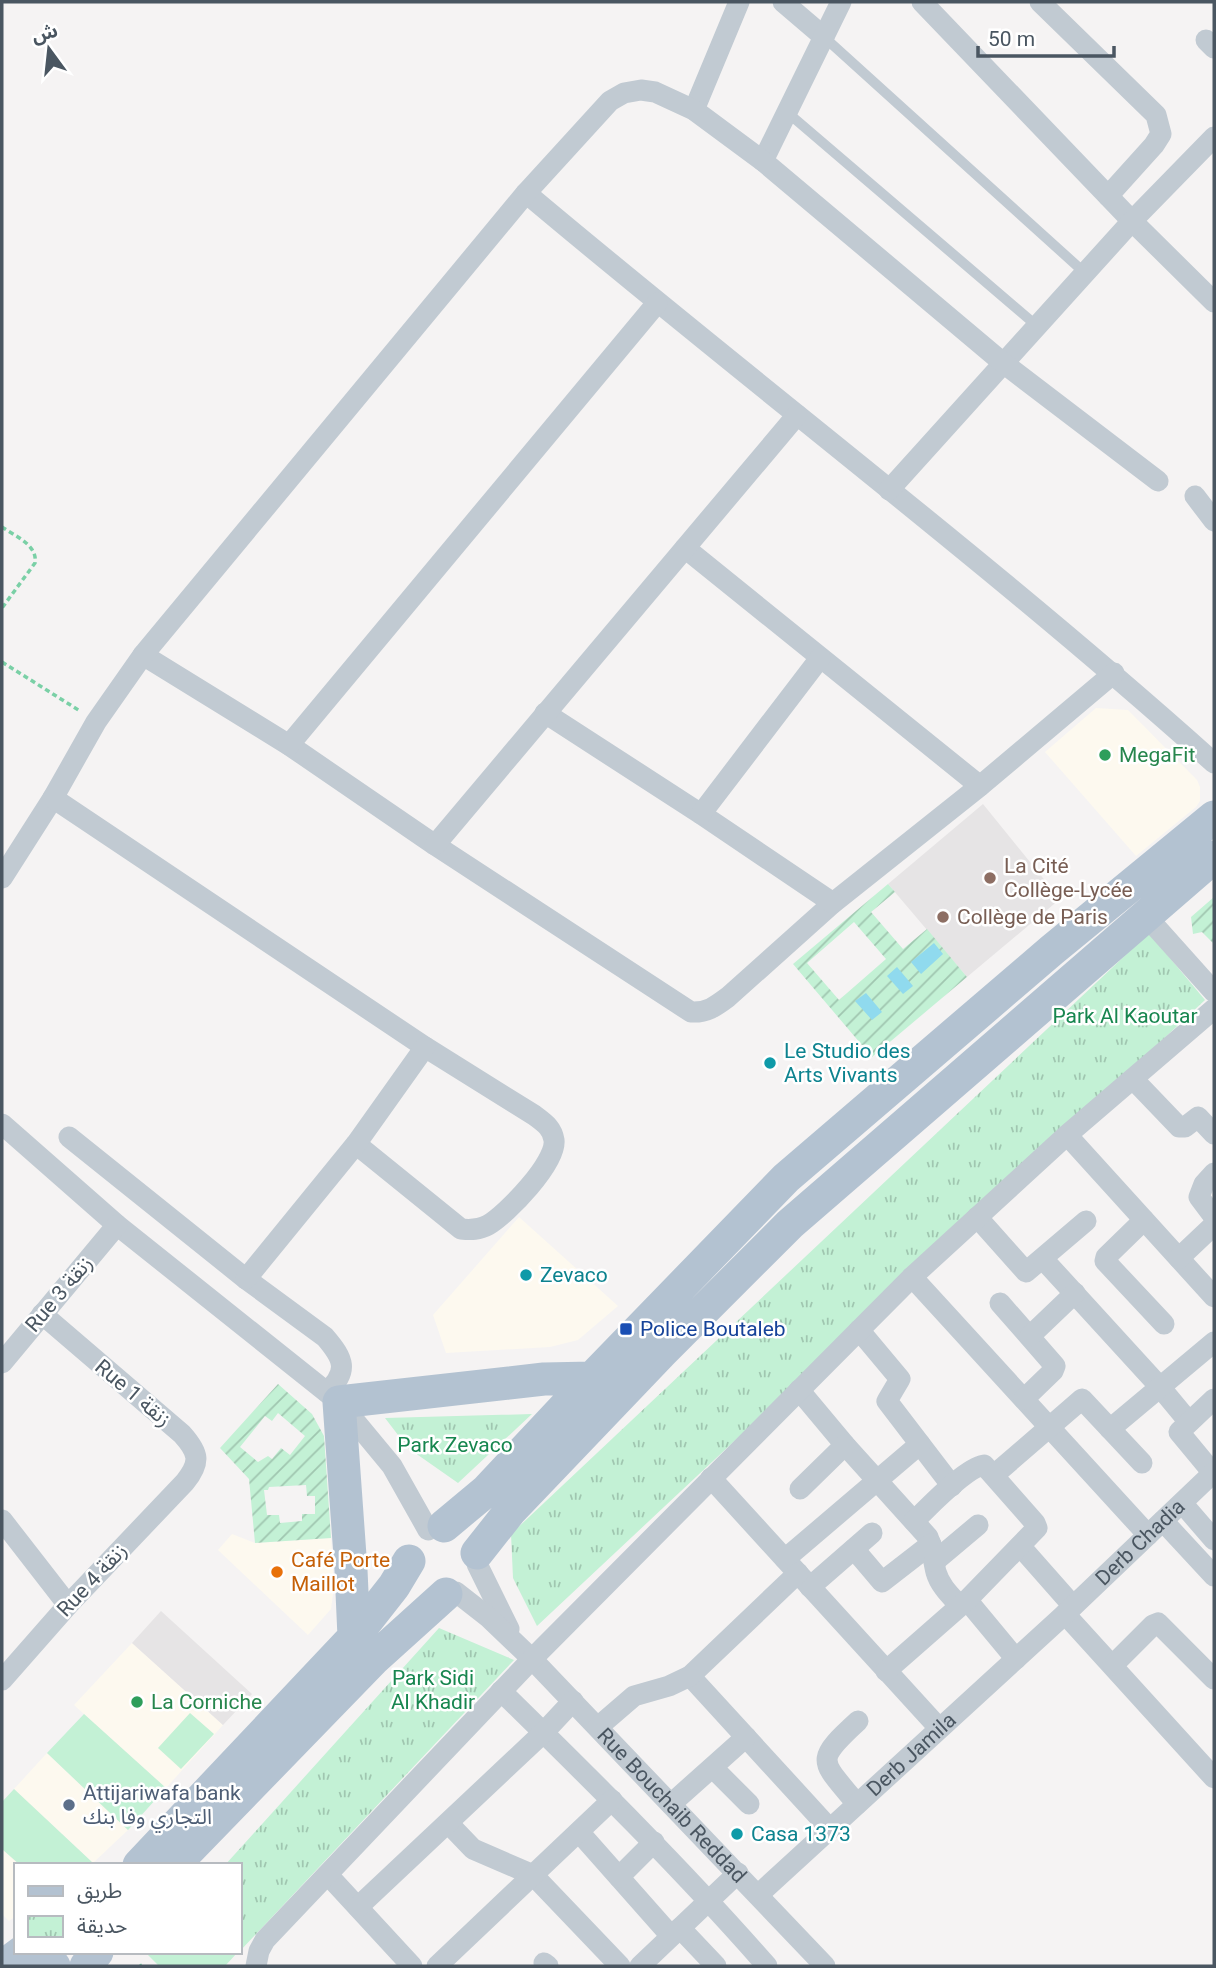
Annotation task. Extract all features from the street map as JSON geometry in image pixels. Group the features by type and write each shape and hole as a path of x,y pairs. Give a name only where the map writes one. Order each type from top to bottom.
{"main road":[{"path":"141,1863 354,1637 394,1586 409,1561 414,1542 486,1491 786,1178 1052,950 1214,817"},
{"path":"176,1863 396,1638 470,1581 477,1559 511,1510 662,1352 790,1224 1214,857"},
{"path":"354,1637 333,1397 544,1379 592,1378"},
{"path":"436,1528 456,1528 468,1536 477,1559"},
{"path":"409,1561 416,1581 435,1593 451,1593"},
{"path":"3,1966 19,1954"}],"street":[{"path":"694,110 739,2"},
{"path":"783,2 824,37"},
{"path":"763,161 841,2"},
{"path":"922,2 1132,221 1214,302"},
{"path":"1040,2 1156,115 1160,124 1161,134 1154,145 1108,196"},
{"path":"2,878 53,798 96,722 143,655 526,193 610,101 624,93 641,90 655,92 694,110 763,161 1002,362 1158,481"},
{"path":"889,490 1002,362 1214,137"},
{"path":"526,193 657,303 1114,673 1214,763"},
{"path":"289,745 657,303"},
{"path":"435,845 797,415"},
{"path":"1195,496 1214,521"},
{"path":"685,548 980,786"},
{"path":"143,655 289,745 435,845 691,1012 700,1013 718,1005 833,904 980,786 1114,673"},
{"path":"701,814 820,659"},
{"path":"545,713 833,904"},
{"path":"53,798 548,1126 554,1139 554,1149 546,1165 499,1217 474,1231 461,1229 356,1144"},
{"path":"1146,916 1214,992"},
{"path":"256,1966 265,1940 501,1691 525,1653 711,1478 912,1277 1068,1135 1214,1009"},
{"path":"246,1279 356,1144 425,1047"},
{"path":"1133,1079 1179,1127 1185,1127 1198,1117 1214,1134"},
{"path":"2,1124 117,1225 333,1397 392,1466 436,1528"},
{"path":"1068,1135 1179,1258 1211,1286"},
{"path":"69,1137 246,1279 326,1337 335,1348 343,1368 333,1397"},
{"path":"1214,1173 1204,1184 1199,1197 1214,1217"},
{"path":"977,1217 1028,1272 1086,1221"},
{"path":"1144,1220 1105,1261 1164,1324"},
{"name":"Rue 3 زنقة","path":"2,1363 117,1225"},
{"path":"1179,1258 1214,1225"},
{"path":"1043,1259 1189,1422"},
{"path":"912,1277 1049,1427 1156,1528 1210,1562"},
{"path":"1030,1336 1075,1293"},
{"path":"1000,1303 1055,1369 1024,1399"},
{"name":"Rue 1 زنقة","path":"42,1314 190,1444 197,1458 185,1482"},
{"path":"859,1330 900,1379 887,1401 952,1486"},
{"path":"1110,1429 1214,1342"},
{"path":"799,1391 914,1521 933,1553 937,1574 943,1586 963,1603 1016,1660"},
{"path":"993,1475 1082,1399 1142,1463"},
{"path":"1214,1399 1179,1433 1214,1473"},
{"path":"598,1727 635,1696 669,1686 690,1676 798,1573 876,1479 920,1444"},
{"path":"800,1489 845,1445"},
{"path":"886,1671 963,1603 1037,1526 984,1465 980,1465 952,1486 914,1521"},
{"name":"Derb Chadia","path":"1069,1610 1214,1473"},
{"path":"711,1478 939,1728"},
{"name":"Rue 4 زنقة","path":"2,1680 68,1605 185,1482"},
{"path":"1183,1504 1214,1540"},
{"path":"2,1520 68,1605"},
{"path":"854,1549 882,1583 978,1525"},
{"path":"798,1573 854,1549 872,1533"},
{"path":"1020,1546 1114,1665 1214,1776"},
{"name":"Rue Bouchaib Reddad","path":"477,1559 525,1653"},
{"name":"Rue Bouchaib Reddad","path":"451,1593 525,1653 573,1701 758,1895 815,1963"},
{"name":"Derb Jamila","path":"758,1895 1069,1610"},
{"path":"1114,1665 1157,1623 1214,1679"},
{"path":"690,1676 830,1829"},
{"path":"501,1691 653,1842 767,1966"},
{"path":"358,1907 544,1732 573,1701"},
{"path":"857,1804 831,1772 827,1758 832,1744 858,1721"},
{"path":"671,1804 746,1737"},
{"path":"713,1768 749,1804"},
{"path":"437,1966 612,1800"},
{"path":"447,1823 473,1849 533,1875 620,1966"},
{"path":"579,1832 619,1877 716,1966"},
{"path":"619,1877 653,1842"},
{"path":"640,1966 738,1874"},
{"path":"328,1875 412,1966"}],"lane":[{"path":"824,37 1086,274"},
{"path":"788,113 1037,326"}],"path":[{"path":"2,527 31,547 36,557 35,563 2,608"},
{"path":"2,662 96,722"}],"shaded area":[{"path":"1096,708 1128,710 1197,780 1200,787 1200,801 1196,807 1136,856 1045,752"},
{"name":"La Cité Collège-Lycée","path":"983,804 1060,899 967,977 888,884"},
{"path":"519,1217 618,1306 578,1340 550,1347 446,1353 433,1315"},
{"path":"232,1534 255,1543 331,1538 334,1586 331,1609 308,1635 218,1550"},
{"path":"161,1611 252,1694 223,1725 132,1643"},
{"path":"132,1643 223,1725 166,1788 74,1705"},
{"path":"47,1753 128,1830 93,1863 14,1789"},
{"path":"2,1849 18,1863 14,1863 14,1917 9,1921 2,1914"}],"green space":[{"path":"888,884 895,892 871,912 903,949 927,929 967,977 872,1057 793,964","holes":["854,922 886,959 839,1000 807,963"]},
{"path":"1214,897 1214,944 1202,932 1193,934 1191,917"},
{"name":"Park Al Kaoutar","path":"1149,933 1205,1000 537,1626 513,1578 511,1534"},
{"path":"278,1384 312,1414 324,1436 331,1538 255,1543 249,1479 220,1448","holes":["278,1413 305,1436 290,1455 281,1448 272,1459 268,1456 258,1462 240,1447 265,1416 272,1421","306,1485 307,1496 315,1496 315,1514 302,1514 302,1521 280,1523 279,1515 267,1515 264,1490 269,1487"]},
{"name":"Park Zevaco","path":"532,1414 458,1483 408,1448 385,1418"},
{"name":"Park Sidi Al Khadir","path":"439,1628 514,1660 242,1949 242,1863 227,1863"},
{"path":"190,1713 214,1734 181,1769 158,1748"},
{"path":"84,1714 166,1788 128,1830 47,1753"},
{"path":"14,1789 93,1863 18,1863 2,1849 2,1802"},
{"path":"147,1954 236,1954 225,1966 159,1966"}],"water":[{"path":"934,943 943,954 921,974 911,962"},
{"path":"897,967 913,986 903,994 887,976"},
{"path":"866,993 882,1012 872,1020 855,1001"}],"place":[{"name":"MegaFit","path":"1105,755"},
{"name":"La Cité Collège-Lycée","path":"990,878"},
{"name":"Collège de Paris","path":"943,917"},
{"name":"Le Studio des Arts Vivants","path":"770,1063"},
{"name":"Zevaco","path":"526,1275"},
{"name":"Police Boutaleb","path":"626,1329"},
{"name":"Café Porte Maillot","path":"277,1572"},
{"name":"La Corniche","path":"137,1702"},
{"name":"Attijariwafa bank التجاري وفا بنك","path":"69,1805"},
{"name":"Casa 1373","path":"737,1834"}]}
